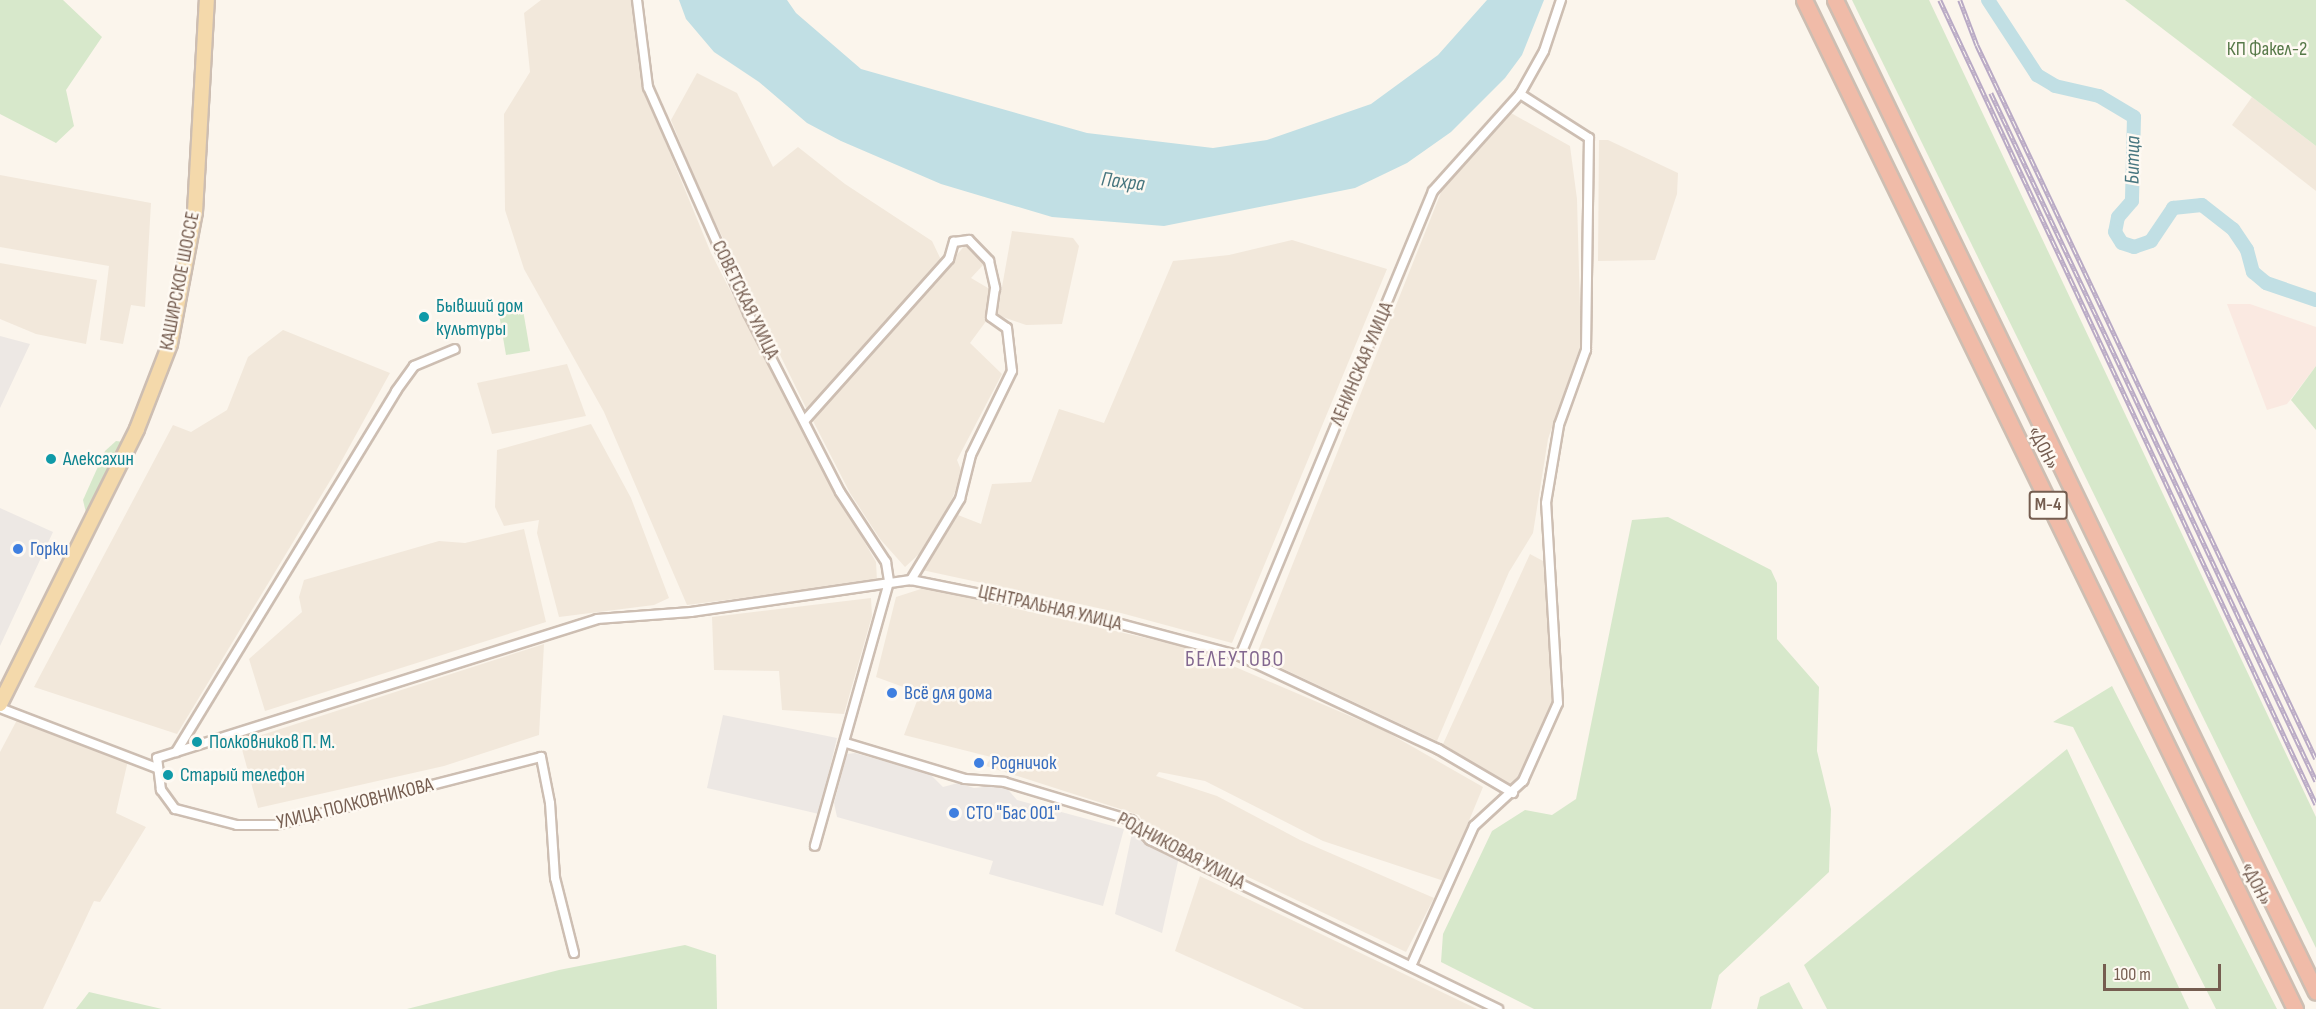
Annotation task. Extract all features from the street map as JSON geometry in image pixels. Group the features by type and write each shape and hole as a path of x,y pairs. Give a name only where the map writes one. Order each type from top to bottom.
{"highway":[{"name":"«ДОН»","path":"1804,0 2295,1009"},
{"name":"«ДОН»","path":"1835,0 2316,992"}],"main road":[{"name":"КАШИРСКОЕ ШОССЕ","path":"1,700 137,429 170,344 195,212 207,0"}],"street":[{"name":"ЛЕНИНСКАЯ УЛИЦА","path":"1240,656 1433,191 1520,94 1544,51 1561,0"},
{"name":"СОВЕТСКАЯ УЛИЦА","path":"637,2 648,87 748,313 840,492 886,562 889,582"},
{"path":"1411,966 1474,825 1512,793 1538,752 1558,703 1546,503 1559,425 1586,350 1591,206 1589,138 1520,94"},
{"path":"805,420 949,259 954,242 969,240 989,261 995,288 991,317 1006,327 1012,371 971,455 960,499 911,580"},
{"path":"1,700 156,768 157,758 176,753 396,391 414,366 455,349"},
{"name":"ЦЕНТРАЛЬНАЯ УЛИЦА","path":"176,753 597,619 691,612 860,590 889,582 911,580 1090,616 1240,656 1438,749 1512,793"},
{"path":"814,846 846,743 889,582"},
{"name":"РОДНИКОВАЯ УЛИЦА","path":"846,743 965,779 1004,782 1131,820 1150,840 1498,1009"},
{"name":"УЛИЦА ПОЛКОВНИКОВА","path":"156,768 161,790 175,809 237,825 277,825 541,757 550,803 555,878 574,953"}],"shaded area":[{"path":"541,0 632,0 639,67 646,95 711,253 812,450 876,562 877,581 687,605 604,412 524,269 505,210 504,114 530,72 524,13"},
{"path":"697,73 737,93 773,167 798,147 845,184 932,241 943,264 807,410 698,187 671,120"},
{"path":"2252,97 2316,146 2316,191 2232,125"},
{"path":"1511,113 1570,146 1577,199 1581,344 1548,439 1533,533 1509,572 1437,741 1256,656 1442,190"},
{"path":"1599,140 1608,140 1678,173 1677,194 1655,260 1598,261"},
{"path":"0,175 151,203 145,307 131,305 123,344 100,340 109,266 0,247"},
{"path":"1012,231 1073,238 1079,246 1062,324 1026,325 997,315"},
{"path":"1292,240 1387,269 1232,643 1121,613 922,570 958,515 981,524 992,484 1031,482 1059,409 1104,423 1173,261 1229,255"},
{"path":"966,244 984,264 971,278 993,291 987,320 970,343 1002,374 957,460 963,475 931,543 905,567 880,539 850,493 811,417 866,362"},
{"path":"0,263 97,280 86,344 36,334 0,319"},
{"path":"2227,304 2250,304 2316,327 2316,366 2287,404 2267,410"},
{"path":"283,330 390,373 336,471 177,734 34,687 173,425 191,432 227,410 248,357"},
{"path":"0,336 30,344 0,408"},
{"path":"567,364 586,416 492,434 477,383"},
{"path":"591,424 631,498 669,598 654,605 559,617 537,533 539,520 504,526 495,507 497,450"},
{"path":"0,508 53,532 0,646"},
{"path":"524,529 546,622 265,711 249,659 302,612 299,597 304,580 439,541 465,543"},
{"path":"1530,554 1543,561 1556,680 1555,699 1521,780 1511,787 1443,744"},
{"path":"924,588 1191,648 1385,731 1483,787 1444,881 1323,841 1205,781 1159,772 1156,776 1217,796 1300,840 1434,898 1406,952 1147,829 1139,815 986,766 991,757 904,735 920,693 876,677 896,597"},
{"path":"871,598 872,616 844,714 782,710 779,671 714,670 712,617"},
{"path":"544,644 539,735 444,766 258,808 240,742"},
{"path":"723,715 837,738 819,814 707,788"},
{"path":"17,720 32,720 129,756 116,813 146,827 100,902 94,901 43,1009 0,1009 0,752"},
{"path":"855,753 930,774 943,787 958,783 974,788 1004,785 1017,800 1124,829 1103,906 989,874 993,861 837,817 834,803 847,754"},
{"path":"1132,833 1179,857 1162,933 1115,914"},
{"path":"1200,876 1477,1009 1304,1009 1175,951"}],"green space":[{"path":"0,0 63,0 102,37 66,90 74,126 56,143 0,114"},
{"path":"1852,0 1929,0 2316,817 2316,948"},
{"name":"КП Факел-2","path":"2125,0 2316,0 2316,146"},
{"path":"522,304 530,351 506,355 498,308"},
{"path":"2316,366 2316,430 2291,400"},
{"path":"116,441 124,442 87,517 83,500 105,451"},
{"path":"1668,517 1771,570 1777,583 1777,639 1819,687 1817,751 1831,809 1829,872 1719,975 1711,1009 1534,1009 1441,962 1443,934 1492,831 1525,810 1552,815 1576,799 1632,520"},
{"path":"2112,686 2277,1009 2216,1009 2073,727 2053,722"},
{"path":"2067,749 2189,1009 1827,1009 1804,965"},
{"path":"685,945 716,955 717,1009 407,1009 559,970"},
{"path":"1789,982 1803,1009 1757,1009 1760,997"},
{"path":"89,992 162,1009 76,1009"}],"water":[{"name":"Пахра","path":"679,0 787,0 796,13 861,69 1087,133 1213,148 1267,140 1371,104 1438,55 1487,0 1544,0 1522,55 1505,78 1451,132 1407,163 1355,188 1164,226 1052,217 941,184 841,141 807,123 759,82 714,52 686,19"}],"waterway":[{"name":"Битца","path":"1988,0 2037,75 2055,86 2099,96 2134,117 2132,201 2118,217 2115,232 2122,243 2134,247 2151,241 2173,208 2202,205 2233,229 2247,250 2253,272 2266,283 2316,300"}],"railway":[{"path":"1940,0 2316,804"},
{"path":"1960,0 1977,45 2316,759"},
{"path":"1991,93 2316,781"}],"place":[{"name":"Бывший дом культуры","path":"424,317"},
{"name":"Алексахин","path":"51,459"},
{"name":"Горки","path":"18,549"},
{"name":"Всё для дома","path":"892,693"},
{"name":"Полковников П. М.","path":"197,742"},
{"name":"Родничок","path":"979,763"},
{"name":"Старый телефон","path":"168,775"},
{"name":"СТО \"Бас 001\"","path":"954,813"}],"district":[{"name":"БЕЛЕУТОВО","path":"1235,660"}]}
